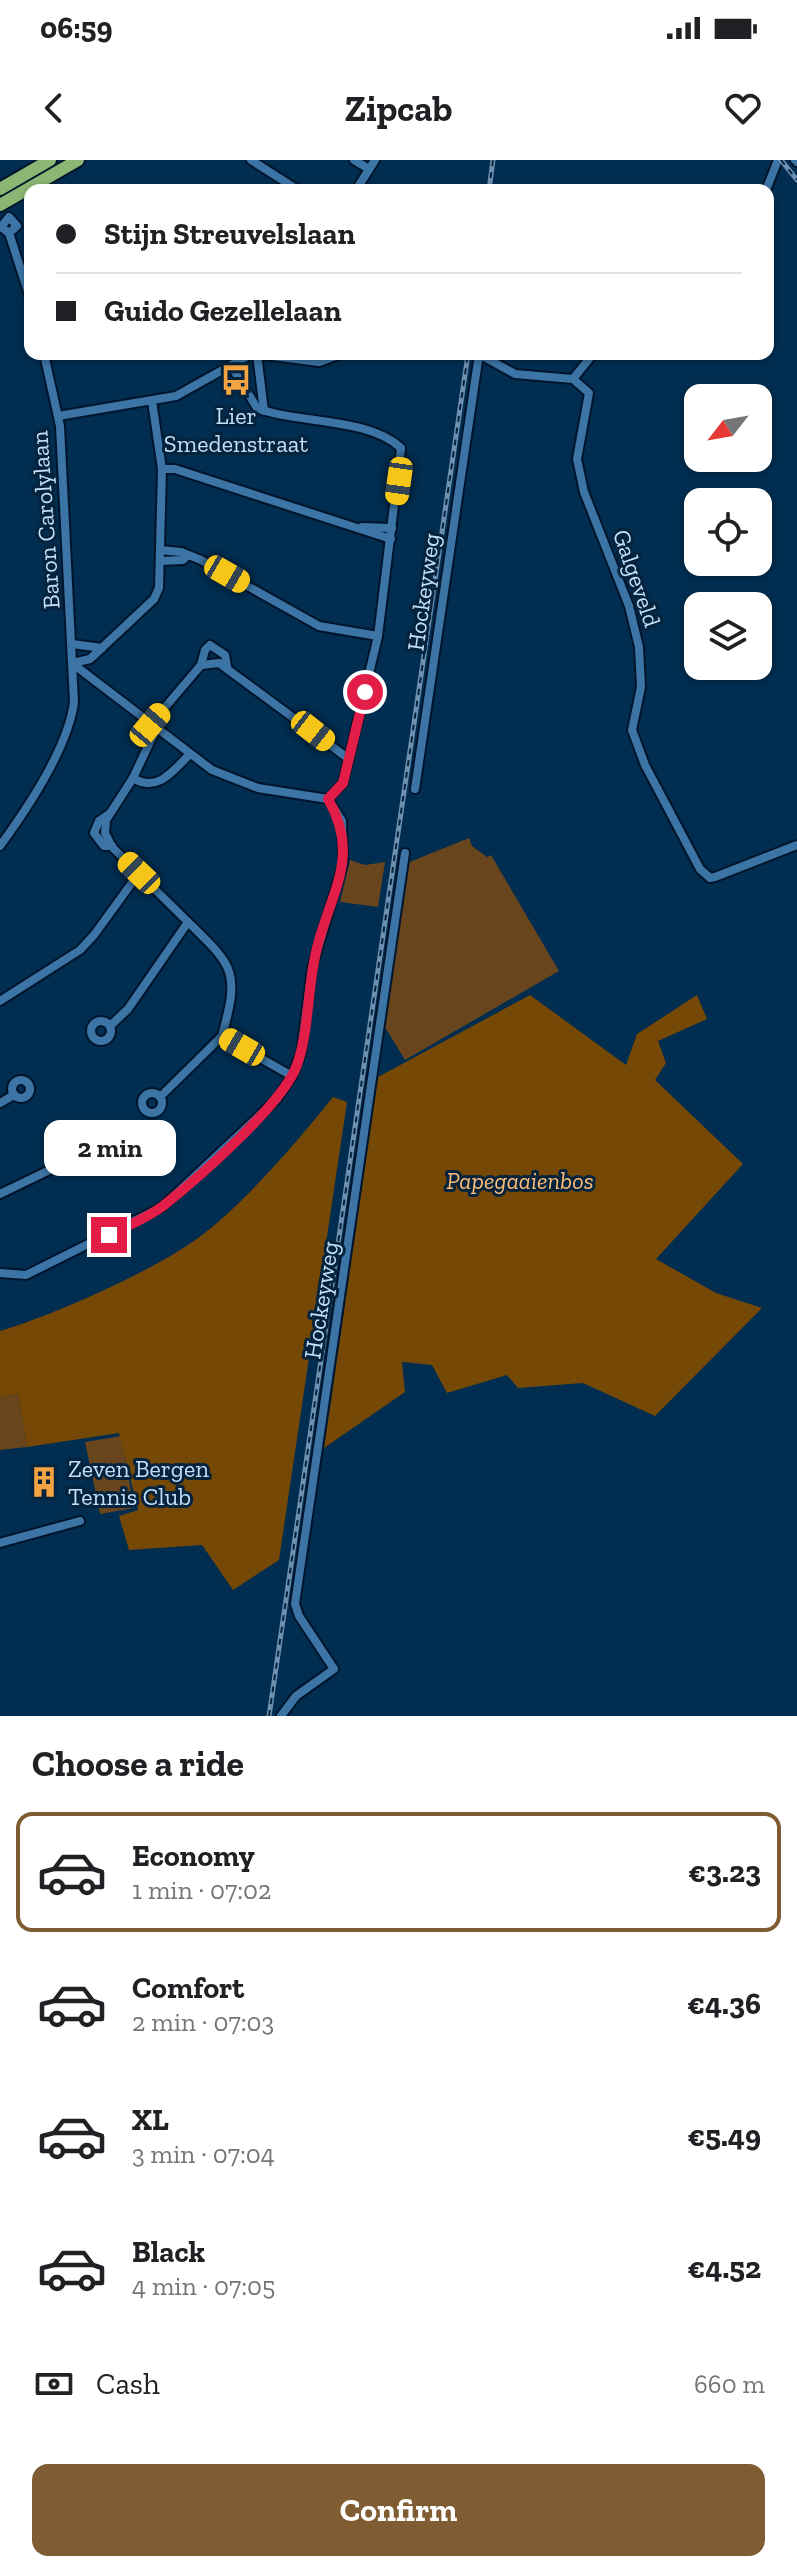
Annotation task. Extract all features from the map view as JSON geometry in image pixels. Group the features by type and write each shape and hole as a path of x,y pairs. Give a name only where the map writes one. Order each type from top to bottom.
{"highway":[{"path":"0,189 50,160"},
{"path":"36,184 78,160"},
{"path":"0,205 24,191"}],"street":[{"path":"251,160 289,184"},
{"path":"354,160 369,169"},
{"path":"360,184 375,160"},
{"path":"768,184 778,160"},
{"path":"9,233 24,279"},
{"name":"Baron Carolylaan","path":"0,846 24,812 73,714 73,663 58,416 45,360"},
{"path":"58,416 188,392 242,360"},
{"path":"258,360 264,411"},
{"path":"304,360 324,360"},
{"name":"Hockeyweg","path":"415,789 478,360"},
{"path":"490,360 515,374 573,379 588,360"},
{"path":"232,367 257,408 324,421 394,442 401,448 378,636 343,783 328,799"},
{"name":"Galgeveld","path":"573,379 589,393 577,451 584,492 629,606 639,647 641,687 632,730 645,765 700,869 710,878 797,845"},
{"path":"73,663 85,663 156,595 162,469 152,401"},
{"path":"162,469 175,469 391,539"},
{"path":"361,527 392,528"},
{"path":"160,550 201,560 319,626 378,636"},
{"path":"160,561 183,560 187,556"},
{"path":"72,644 102,648"},
{"path":"160,1097 222,1036 233,984 231,970 188,922 112,847 105,833 110,814 133,778 153,727 201,665 205,650 210,645 225,655 227,666"},
{"path":"201,665 212,662 227,666 349,759"},
{"path":"0,1273 26,1275 162,1207 277,1099 292,1076 301,1053 318,945 343,864 342,821 328,799 277,792 240,782 189,755 73,663"},
{"path":"74,688 89,676"},
{"path":"133,778 144,785 157,784 189,755"},
{"name":"Hockeyweg","path":"281,1716 296,1696 334,1669 299,1616 295,1604 405,853"},
{"path":"0,1001 80,950 139,873"},
{"path":"110,1026 128,1009 188,922"},
{"path":"222,1036 292,1076"},
{"path":"0,1103 14,1095"},
{"path":"0,1194 60,1165"},
{"path":"0,1543 11,1537 80,1521"}],"shaded area":[{"path":"469,838 472,846 487,857 491,855 559,971 405,1060 385,1027 407,863"},
{"path":"350,860 365,865 385,862 378,907 340,902"},
{"path":"18,1394 27,1447 0,1450 0,1397"},
{"path":"121,1436 134,1508 100,1514 85,1442"}],"green space":[{"name":"Papegaaienbos","path":"530,995 626,1065 637,1034 697,995 707,1019 658,1041 666,1063 655,1080 743,1164 656,1259 716,1293 762,1308 655,1416 583,1383 518,1388 507,1375 447,1393 432,1365 402,1362 405,1392 324,1448 378,1077"},
{"path":"333,1097 347,1102 279,1560 233,1590 202,1545 129,1550 119,1516 138,1510 119,1433 27,1447 18,1394 0,1397 0,1331 102,1291 156,1264 198,1238 251,1190"}],"railway":[{"path":"490,184 493,160"},
{"path":"781,160 797,180"},
{"path":"269,1716 467,360"}],"place":[{"name":"Lier Smedenstraat","path":"236,380"},
{"name":"Zeven Bergen Tennis Club","path":"44,1482"}],"route":[{"path":"109,1235 162,1207 277,1099 297,1066 318,945 343,864 342,821 328,799 343,783 365,692"}]}
